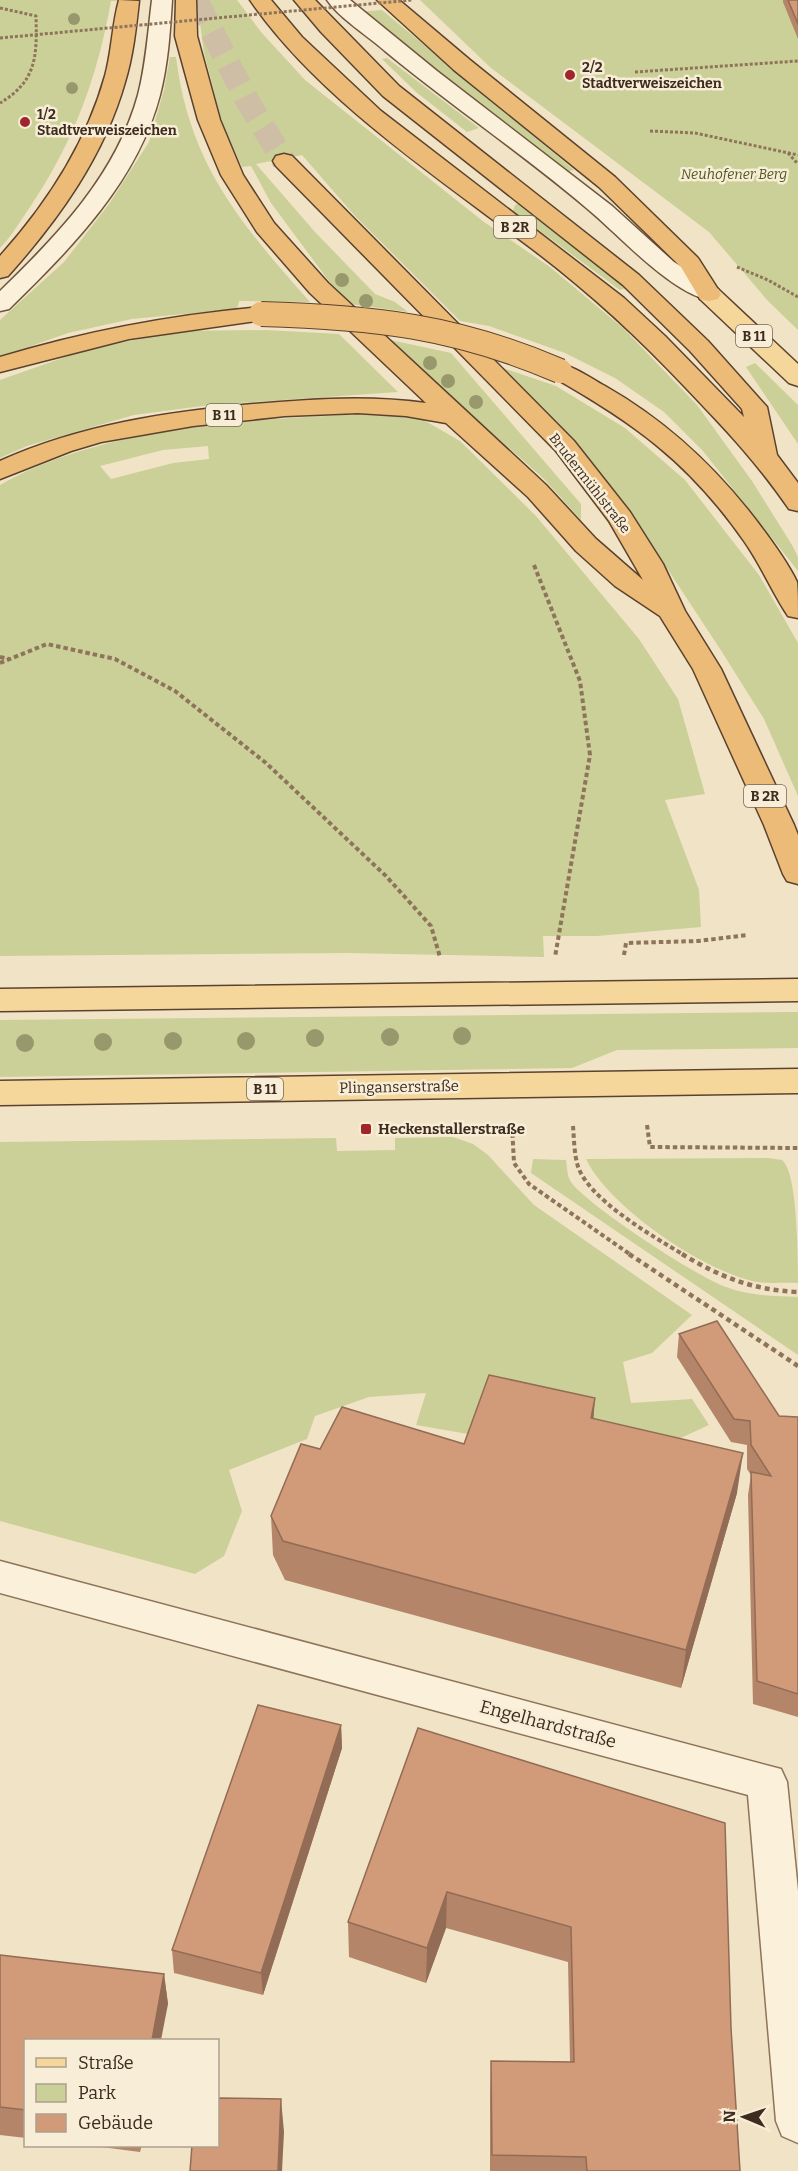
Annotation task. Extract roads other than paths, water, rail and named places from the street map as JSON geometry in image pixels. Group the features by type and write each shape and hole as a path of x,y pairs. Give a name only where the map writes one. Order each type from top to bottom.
{"highway":[{"path":"186,0 186,36 209,120 232,175 260,218 319,288 455,417"},
{"name":"B 2R","path":"260,0 326,76 368,112 485,204 586,279 640,324 766,458 798,503"},
{"path":"304,0 328,28 391,91 631,280 699,346 754,407 766,458"},
{"name":"B 11","path":"387,0 462,65 537,123 607,182 690,263 709,294"},
{"path":"0,271 23,246 64,190 99,122 114,84 122,52 129,1"},
{"name":"Brudermühlstraße","path":"284,161 565,446 621,518 649,564 671,611 707,669 779,825 798,874"},
{"path":"0,365 59,346 162,324 261,314 360,318 405,324 468,337 514,352 560,371 622,406 668,439 710,480 750,531 782,578 798,610"},
{"name":"B 11","path":"0,471 25,458 86,437 149,424 221,415 364,405 399,405 455,417 537,491 594,552 625,580 671,611"}],"main road":[{"path":"0,304 48,258 94,203 120,165 136,132 149,95 162,0"},
{"path":"337,0 412,62 604,211 666,267 709,294"},
{"name":"B 11","path":"709,294 798,378"},
{"path":"0,1000 798,990"},
{"name":"Plinganserstraße","path":"0,1093 798,1081"},
{"name":"Engelhardstraße","path":"0,1577 767,1782 798,2121"}],"tunnel":[{"path":"196,0 248,102 284,161"}],"place":[{"name":"2/2 Stadtverweiszeichen","path":"570,75"},
{"name":"1/2 Stadtverweiszeichen","path":"25,122"},
{"name":"Heckenstallerstraße","path":"366,1129"}],"park label":[{"name":"Neuhofener Berg","path":"734,174"}]}
